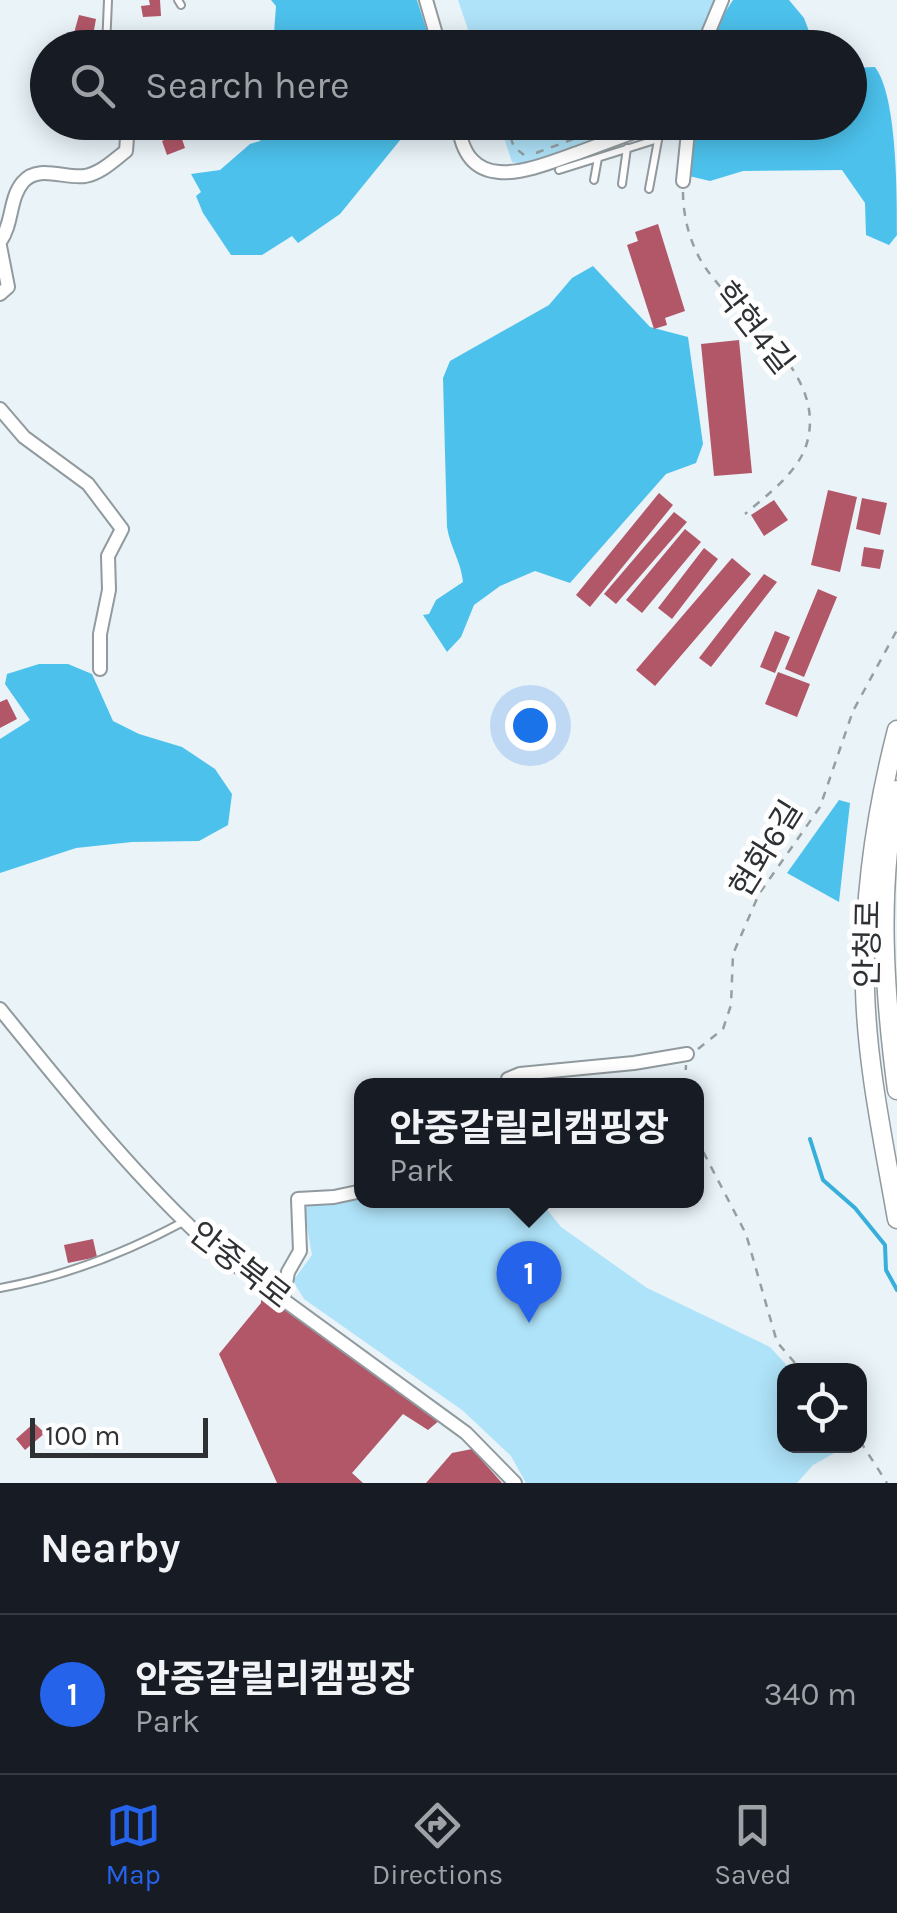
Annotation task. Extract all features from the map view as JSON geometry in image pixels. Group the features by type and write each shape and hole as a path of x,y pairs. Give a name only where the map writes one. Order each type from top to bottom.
{"street":[{"path":"426,0 435,30"},
{"path":"710,30 722,0"},
{"path":"0,294 8,286 0,244 12,217 16,192 24,180 34,174 84,176 104,169 126,151 127,140"},
{"path":"460,140 480,167 500,174 526,172 612,140"},
{"path":"683,181 687,140"},
{"path":"0,409 24,437 88,484 122,529 108,556 109,590 100,634 100,668"},
{"name":"안청로","path":"897,730 874,839 866,911 865,993 881,1130 897,1219"},
{"name":"안청로","path":"897,790 886,894 897,1090"},
{"name":"안중북로","path":"0,1009 86,1116 184,1222 282,1300 466,1432 515,1483"},
{"path":"510,1078 687,1054"},
{"path":"282,1300 288,1272 300,1251 298,1200 354,1193"}],"lane":[{"path":"107,30 108,0"},
{"path":"559,170 655,140"},
{"path":"648,188 658,140"},
{"path":"622,184 628,148"},
{"path":"594,180 598,158"},
{"path":"0,1288 148,1241 184,1222"}],"path":[{"path":"511,140 526,156 570,140"},
{"name":"학현4길","path":"683,181 683,209 701,262 782,353 806,401 806,446 797,462 745,514"},
{"name":"현화6길","path":"687,1054 713,1040 723,1028 731,1005 733,954 758,894 820,807 853,711 897,630"},
{"path":"686,1078 687,1054"},
{"path":"704,1153 746,1234 777,1342 795,1363"},
{"path":"867,1453 887,1483"}],"shaded area":[{"path":"271,0 417,0 427,30 274,30 276,6"},
{"path":"458,0 730,0 717,30 468,30"},
{"path":"733,0 789,0 809,30 718,30"},
{"path":"867,67 875,67 882,81 892,121 897,235 889,245 866,235 865,203 842,170 743,171 710,181 689,176 694,140 867,140"},
{"path":"400,140 340,214 298,243 292,236 262,255 231,255 203,213 196,196 201,192 191,174 220,170 250,144"},
{"path":"505,140 596,140 521,164 512,162"},
{"path":"593,266 650,327 688,337 703,444 696,463 666,474 570,583 535,571 500,586 474,605 461,637 447,652 423,615 429,614 436,600 463,582 447,527 443,378 450,361 549,305 572,278"},
{"path":"39,664 68,664 92,674 113,721 182,747 215,769 232,794 228,825 199,841 76,848 0,873 0,739 30,720 5,684 7,674"},
{"path":"839,800 850,803 839,902 787,873"},
{"path":"354,1200 354,1208 546,1208 561,1227 647,1288 770,1347 785,1363 777,1363 777,1453 834,1453 813,1465 797,1483 526,1483 511,1456 462,1410 304,1299 293,1281 312,1255 303,1205"}],"building":[{"path":"149,0 160,0 161,16 143,17 141,6 150,5"},
{"path":"79,15 96,19 94,30 75,30"},
{"path":"182,140 185,148 167,155 162,141"},
{"path":"658,224 685,311 665,318 667,325 654,329 627,245 638,241 635,232"},
{"path":"739,340 752,473 714,476 701,344"},
{"path":"828,490 857,497 840,572 811,565"},
{"path":"659,493 673,505 590,607 576,595"},
{"path":"862,498 887,503 880,535 856,529"},
{"path":"774,500 788,520 764,536 751,515"},
{"path":"674,512 687,522 616,604 604,594"},
{"path":"685,529 701,542 642,613 626,600"},
{"path":"864,547 884,550 880,569 861,566"},
{"path":"704,548 718,559 672,619 658,608"},
{"path":"732,558 751,574 655,686 636,670"},
{"path":"764,574 777,582 711,667 699,658"},
{"path":"818,589 837,597 804,677 785,669"},
{"path":"775,631 790,637 775,673 760,667"},
{"path":"778,672 810,684 797,717 765,704"},
{"path":"7,699 17,719 0,728 0,702"},
{"path":"93,1239 97,1257 68,1263 64,1245"},
{"path":"261,1293 440,1420 428,1430 403,1414 352,1473 363,1483 277,1483 219,1354 261,1303"},
{"path":"34,1423 45,1433 25,1450 16,1439"},
{"path":"472,1449 502,1483 426,1483 452,1453"}],"waterway":[{"path":"810,1139 823,1180 855,1208 885,1245 886,1270 897,1290"}],"place":[{"name":"안중갈릴리캠핑장","path":"529,1323"}]}
